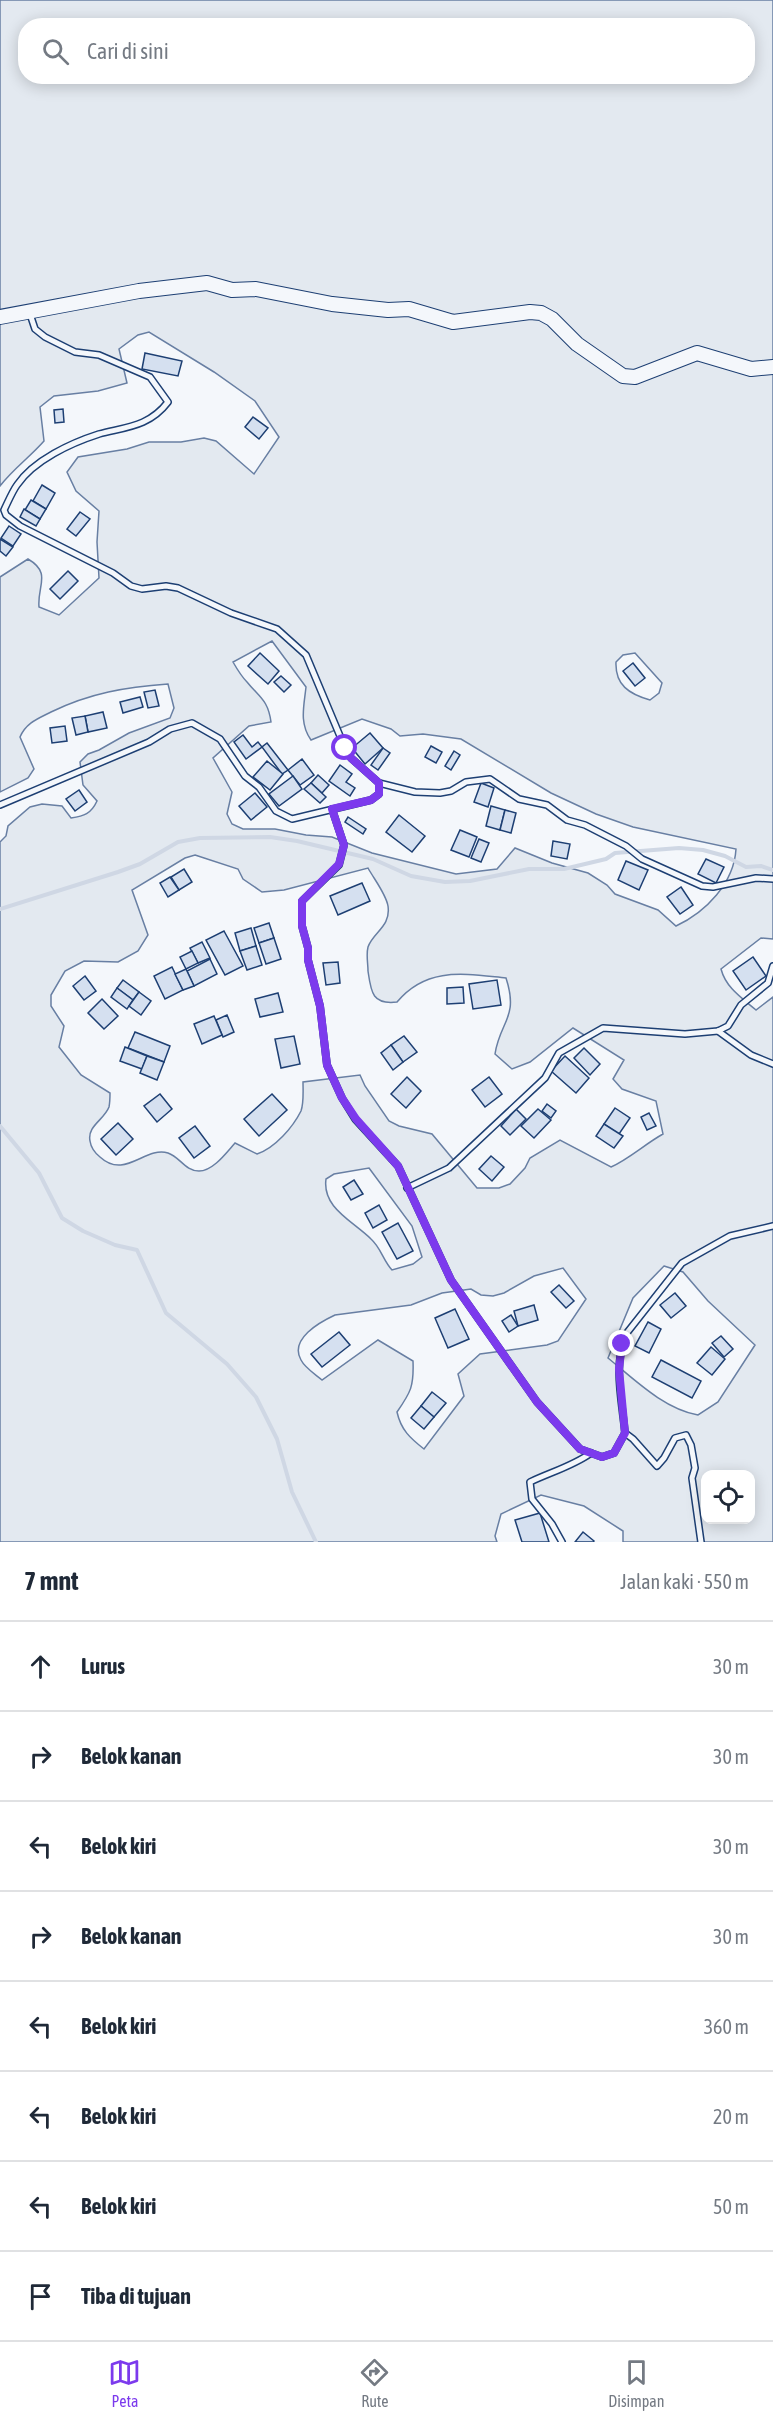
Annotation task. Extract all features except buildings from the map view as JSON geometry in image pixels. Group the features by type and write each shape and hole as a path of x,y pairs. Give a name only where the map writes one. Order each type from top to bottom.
{"street":[{"path":"0,317 139,291 207,284 232,290 256,289 332,304 388,310 409,309 453,322 530,312 541,314 552,319 577,344 623,376 635,377 697,353 751,369 773,367"}],"lane":[{"path":"30,313 35,329 45,337 75,352 99,355 150,377 168,402 161,410 132,428 88,438 45,459 17,484 4,510 6,515 31,532 113,573 131,586 142,589 166,586 178,588 231,613 277,629 306,654 351,758 379,783 415,792 440,793 451,791 466,782 490,779 519,799 547,805 567,820 585,825 627,846 642,859 708,887 756,878 773,879"},
{"path":"0,805 149,742 181,724 192,723 220,739 245,776 259,787 281,815 297,819 376,798 379,794 379,783"},
{"path":"332,809 344,845 339,864 302,901 302,926 320,1006 327,1065 342,1098 356,1119 398,1166 451,1280 537,1402 580,1449 602,1457 614,1453 625,1433 619,1369 622,1344 626,1334 682,1263 730,1236 773,1226"},
{"path":"407,1188 449,1168 545,1078 558,1053 603,1028 686,1034 718,1031 728,1026 741,1005 768,983 773,966"},
{"path":"718,1031 751,1055 773,1064"},
{"path":"625,1433 657,1466 675,1438 686,1435 694,1457 695,1468 692,1478 701,1542"},
{"path":"562,1542 552,1524 532,1499 531,1482 564,1466 576,1464 591,1453"}],"shaded area":[{"path":"0,0 773,0 773,939 761,938 721,969 731,987 756,1010 773,997 773,1542 623,1542 623,1531 584,1506 541,1495 501,1514 495,1536 497,1542 0,1542 0,842 6,836 8,826 30,807 42,804 62,806 71,818 90,812 97,801 83,785 80,762 88,754 129,733 170,718 174,708 168,684 108,692 51,712 29,725 20,737 34,769 28,778 0,792 0,577 28,559 40,569 42,575 39,607 59,615 99,578 97,542 99,511 76,491 67,472 78,457 127,449 149,442 181,442 204,438 216,441 254,474 279,437 255,401 214,372 149,332 138,335 119,349 127,383 98,391 54,396 40,407 44,441 0,486","holes":["272,641 306,687 304,721 311,740 362,719 391,729 400,736 423,734 461,739 551,793 596,814 633,827 736,849 734,861 724,885 698,913 676,926 658,910 615,894 607,885 588,873 552,863 515,848 497,869 456,874 372,853 332,837 275,829 243,829 232,824 227,814 232,792 213,758 249,726 271,722 266,704 233,662","635,653 662,683 659,693 650,700 630,691 618,677 616,662 623,655","195,855 238,869 243,879 262,892 284,890 368,868 388,906 387,919 370,942 367,950 370,985 374,996 382,1001 397,1002 421,982 447,975 506,978 510,1011 495,1054 512,1069 530,1062 573,1028 624,1060 613,1079 622,1089 656,1101 663,1134 611,1167 560,1140 530,1158 525,1168 510,1184 499,1188 477,1188 432,1134 399,1126 389,1121 360,1075 303,1082 303,1104 298,1117 277,1142 257,1154 235,1143 214,1165 199,1171 190,1169 168,1153 160,1152 126,1164 109,1163 94,1150 90,1136 93,1127 109,1107 110,1093 81,1075 59,1047 64,1026 51,1006 51,995 65,971 84,961 118,962 138,951 148,935 132,890 185,858","369,1168 412,1226 422,1257 413,1264 392,1270 374,1243 340,1213 329,1198 326,1179 334,1174","664,1266 683,1272 708,1301 755,1345 718,1402 698,1415 673,1407 639,1384 608,1358 633,1298","563,1268 586,1299 558,1341 547,1345 480,1354 458,1374 464,1396 424,1449 407,1433 397,1412 411,1388 413,1361 378,1340 322,1380 305,1366 298,1352 299,1345 308,1332 335,1315 411,1305 442,1293 471,1289 481,1295 493,1296 504,1293 534,1276"]}],"waterway":[{"path":"0,909 118,872 140,864 178,842 200,838 270,837 297,841 373,859 411,876 445,882 470,881 529,869 564,869 606,859 615,853 679,848 703,850 725,856 746,867 761,866 773,870"},
{"path":"0,1126 39,1173 62,1218 83,1231 115,1245 137,1250 166,1313 227,1364 256,1397 277,1439 292,1492 316,1542"}],"route":[{"path":"345,748 351,758 379,783 379,794 371,800 332,809 344,845 339,864 302,901 302,926 320,1006 327,1065 336,1087 356,1119 398,1166 451,1280 522,1382 580,1449 602,1457 614,1453 625,1433 619,1369 622,1344"}]}
